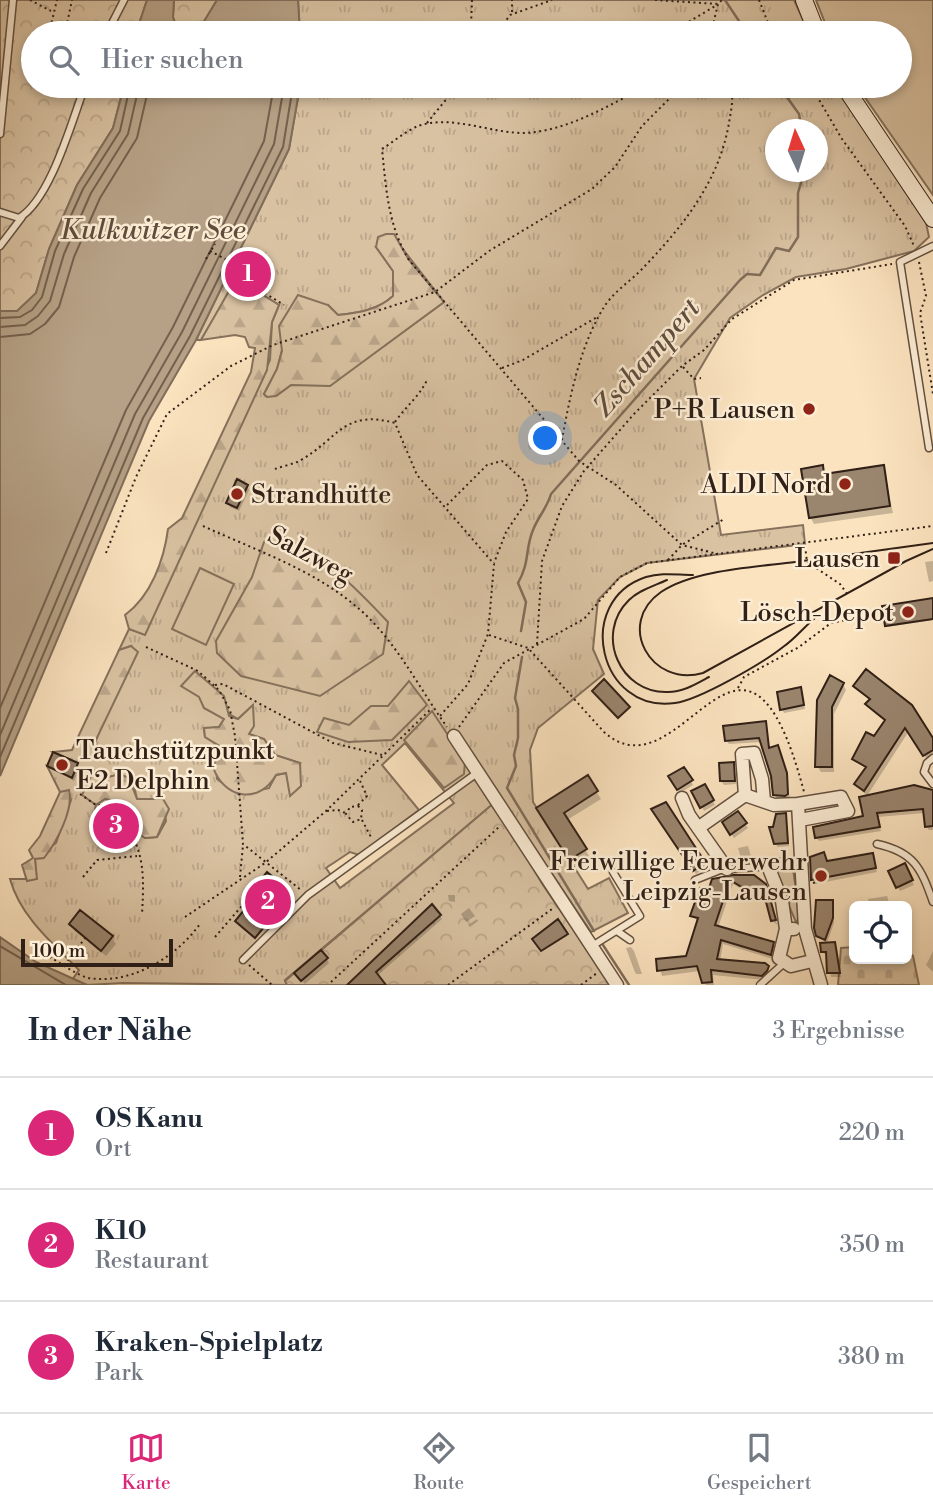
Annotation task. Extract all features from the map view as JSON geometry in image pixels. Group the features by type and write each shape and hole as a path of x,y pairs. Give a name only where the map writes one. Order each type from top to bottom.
{"main road":[{"path":"804,0 812,21"},
{"path":"852,98 933,219"}],"street":[{"path":"454,736 617,985"},
{"path":"745,795 742,754 754,753 762,779 764,801"},
{"path":"745,795 774,805 841,797 848,811 800,820"},
{"path":"698,828 745,795"},
{"path":"682,798 698,828 727,869"},
{"path":"802,803 800,820 805,929 821,985"},
{"path":"804,866 772,866 771,878 782,901 786,929 779,958 783,964 791,966 812,961"},
{"path":"786,929 805,929"}],"lane":[{"path":"0,134 13,0"},
{"path":"113,21 124,0"},
{"path":"0,246 51,173 80,98"},
{"path":"0,212 9,217 24,215"},
{"path":"929,448 900,262 933,246"},
{"path":"933,758 927,763 925,772 933,784"},
{"path":"243,960 308,895 377,848 477,773"},
{"path":"877,844 899,849 908,856 924,877 933,902"},
{"path":"695,880 727,869 772,866"},
{"path":"592,946 640,916 613,873"},
{"path":"617,931 630,940"},
{"path":"760,985 783,964"}],"path":[{"path":"32,0 52,12"},
{"path":"50,21 57,0"},
{"path":"67,21 72,0"},
{"path":"471,21 472,0"},
{"path":"506,21 513,9 512,0"},
{"path":"510,15 552,0"},
{"path":"656,0 718,4"},
{"path":"690,21 722,0"},
{"path":"759,0 767,21"},
{"path":"714,21 718,4"},
{"path":"426,124 447,98"},
{"path":"624,98 597,112 550,129 508,132 469,125 426,124 416,127 382,149 394,234 409,260 435,292 587,467 616,485 682,545 720,555"},
{"path":"106,554 136,477 167,414 231,366 273,345 435,292 489,251 592,189 615,167 642,125 670,98"},
{"path":"562,441 569,403 599,315 623,285 682,227 715,173 725,144 730,98"},
{"path":"818,98 842,139 905,226 917,255 926,296 920,313 933,394"},
{"path":"206,259 215,244"},
{"path":"210,251 233,263 229,271 284,305"},
{"path":"537,644 542,561 562,506 587,467 634,414 682,366 704,350 732,319 794,280 900,262"},
{"path":"502,369 533,355 599,315"},
{"path":"682,366 694,379 701,378"},
{"path":"395,423 406,406 420,397 427,380"},
{"path":"275,469 301,460 356,419 376,418 395,423"},
{"path":"395,423 416,475 446,506 462,531 494,564"},
{"path":"440,717 468,684 488,634 494,564 506,532 528,499 523,480 502,461 487,466 468,488 446,506"},
{"path":"667,561 682,545 724,519"},
{"name":"Salzweg","path":"203,526 302,571 353,603 388,640 454,736"},
{"path":"454,736 465,715 504,663 583,619 620,577 647,564 933,526"},
{"path":"805,544 807,562 840,584 848,595"},
{"path":"488,634 528,648 604,732 619,742 630,744 655,739 681,726 737,688 744,677 799,647 831,622 856,618"},
{"path":"146,647 198,671 214,685 230,710 235,736 243,845 240,878"},
{"path":"214,685 223,684 333,743 384,756"},
{"path":"737,688 756,693 780,718 792,746 802,803"},
{"path":"185,917 265,863 326,811 433,707"},
{"path":"346,814 350,807 358,806 367,796 359,779"},
{"path":"80,794 96,805 113,805 134,834 144,879 142,914"},
{"path":"358,806 362,810 361,819 377,848"},
{"path":"326,811 338,810 353,822 361,819"},
{"path":"331,982 508,820"},
{"path":"243,845 308,895"},
{"path":"83,877 97,860 139,856"},
{"path":"215,937 259,886 268,893"},
{"path":"448,985 562,901"},
{"path":"45,954 91,979 131,977 152,969 173,955 201,924"},
{"path":"64,965 86,937"},
{"path":"243,960 272,985"},
{"path":"581,985 606,966"}],"green space":[{"path":"0,0 147,0 140,21 21,21 21,98 121,98 113,128 77,185 49,249 36,293 17,312 0,311"},
{"path":"174,0 217,0 204,21 174,21"},
{"path":"298,0 794,0 804,21 299,21"},
{"path":"816,0 933,0 933,195 865,98 912,98 912,21 824,21"},
{"path":"298,98 843,98 926,223 929,237 914,251 846,269 796,277 763,295 730,318 694,379 721,535 803,525 805,544 647,563 620,577 598,600 593,649 604,674 538,728 530,750 533,802 588,889 609,878 628,913 591,932 504,802 494,803 285,980 287,985 87,985 72,980 79,970 29,917 10,879 36,879 35,859 56,843 71,800 68,791 60,792 47,766 72,777 78,763 53,752 72,750 78,737 95,743 131,646 119,650 129,629 145,634 270,360 272,322 279,305 213,320 201,340 196,340 289,149","holes":["376,247 402,248 444,302 330,385 291,385 276,396 264,394 277,369 282,350 328,305 338,315 360,312 381,305 393,296 393,271","200,697 238,719 252,706 249,734 264,739 275,755 300,763 286,773 276,775 269,788 238,794 217,779 215,757 221,747 205,737 204,729 219,727 225,718 204,708","405,743 454,803 340,888 326,868 350,852 359,855 419,810 382,765","120,774 134,786 137,799 163,799 166,821 157,837 145,838 135,831 135,835 107,846 94,813 105,778"]},
{"path":"394,234 409,260 444,302 330,386 291,385 276,396 267,397 264,394 277,369 282,351 279,326 298,295 328,305 338,315 374,308 393,296 393,271 376,247 378,237"},
{"path":"244,283 279,305 272,322 267,370 145,635 129,629 125,615 149,588 163,553 168,529 182,518 251,372 255,348 249,347 245,337 235,335 201,340 233,284"},
{"path":"275,533 322,560 350,583 388,622 383,654 320,696 241,676 217,653 216,641 252,577 264,542"},
{"path":"200,568 234,584 206,645 172,629"},
{"path":"131,646 138,652 94,744 78,737 119,650"},
{"path":"195,671 224,696 229,716 238,719 253,705 254,726 249,734 264,739 275,755 300,763 301,786 290,796 286,773 276,775 269,785 251,794 233,792 218,778 213,767 221,747 205,737 204,728 219,727 224,719 204,708 199,697 181,686"},
{"path":"409,681 427,705 392,740 348,742 317,732 324,718 349,725 371,706 388,706"},
{"path":"432,711 465,761 464,774 444,788 404,740"},
{"path":"94,770 105,778 120,774 129,778 137,799 163,799 169,809 157,837 145,838 135,831 133,822 106,799 96,805 82,795"},
{"path":"69,790 69,807 63,826 44,858 35,859 37,879 27,881 22,865 33,858 29,850 40,836 60,792"},
{"path":"105,799 122,807 130,817 135,835 127,848 113,849 101,836 95,810 96,805"},
{"path":"494,803 543,885 611,985 287,985 285,981"},
{"path":"793,869 800,917 796,922 775,874 778,870"},
{"path":"849,947 849,964 912,964 912,955 919,985 838,985 841,948"}],"water":[{"path":"147,0 174,0 174,21 140,21"},
{"path":"217,0 298,0 299,21 204,21"},
{"name":"Kulkwitzer See","path":"121,98 298,98 289,149 196,340 149,421 0,776 0,311 17,311 36,293 49,249 77,185 113,128"},
{"path":"0,937 36,962 87,985 0,985"}],"building":[{"name":"ALDI Nord","path":"823,465 824,474 884,465 890,506 809,518 801,469"},
{"name":"Strandhütte","path":"237,479 248,485 237,508 226,503"},
{"name":"Lösch-Depot","path":"933,598 933,619 885,626 882,606"},
{"path":"866,669 912,705 933,738 933,750 923,756 905,728 864,791 854,784 866,767 852,759 866,732 874,736 885,720 865,704 870,699 853,686"},
{"path":"830,675 844,683 832,707 832,767 815,767 817,700"},
{"path":"604,679 630,707 618,718 592,691"},
{"path":"801,687 804,705 780,710 777,692"},
{"path":"766,721 769,748 778,745 787,773 788,794 785,796 773,795 771,776 759,738 725,741 723,726"},
{"name":"Tauchstützpunkt E2 Delphin","path":"53,752 78,763 72,778 47,766"},
{"path":"734,762 735,781 720,781 719,763"},
{"path":"684,767 693,780 677,790 668,776"},
{"path":"588,775 598,791 564,813 587,849 569,860 536,808"},
{"path":"705,784 714,800 700,808 691,791"},
{"path":"914,785 933,790 933,826 925,827 923,809 877,813 880,827 815,838 813,827 863,816 859,797"},
{"path":"666,802 705,862 693,871 651,809"},
{"path":"738,811 747,823 730,835 722,822"},
{"path":"786,813 788,843 774,844 769,827 773,827 776,814"},
{"path":"824,852 827,861 873,853 876,868 811,880 810,857"},
{"path":"905,863 913,880 896,888 888,871"},
{"path":"267,872 287,888 260,922 265,926 255,938 235,921 244,910 251,915 270,891 259,882"},
{"path":"754,875 766,884 776,920 771,921 766,902 730,880 715,925 774,942 771,955 721,940 717,959 765,963 769,966 767,971 762,976 711,970 712,982 702,983 697,966 657,971 656,959 686,956 698,918 690,916 700,888 708,891 712,879"},
{"path":"816,900 833,900 833,918 825,940 816,936 814,928"},
{"path":"432,904 441,915 376,972 386,985 347,985"},
{"path":"80,910 113,936 101,951 69,924"},
{"path":"558,919 568,934 541,951 532,939"},
{"path":"835,942 840,973 827,973 826,952 821,952 820,943"},
{"path":"321,950 328,958 301,981 294,973"}],"waterway":[{"name":"Zschampert","path":"725,0 739,21"},
{"name":"Zschampert","path":"788,98 800,119"},
{"name":"Zschampert","path":"521,631 526,602 518,583 533,530 551,494 740,280 747,274 760,275 776,248 789,251 798,237 798,193 801,182"},
{"name":"Zschampert","path":"522,657 515,698 518,709 518,738 514,755 516,766 507,788 594,931"},
{"name":"Zschampert","path":"603,945 629,985"}],"tram line":[{"path":"933,543 744,568 690,579 661,592 647,605 641,620 640,636 645,650 655,662 668,671 684,675 703,673 906,561 933,549"},
{"path":"693,575 664,574 646,577 623,590 609,608 603,630 605,653 613,674 628,691 649,702 675,703 714,688 774,654 815,618"},
{"path":"667,580 633,597 619,614 613,645 617,660 625,673 651,690 679,691 709,677"}],"place":[{"name":"OS Kanu","path":"248,274"},
{"name":"P+R Lausen","path":"809,409"},
{"name":"ALDI Nord","path":"845,484"},
{"name":"Strandhütte","path":"237,494"},
{"name":"Lausen","path":"894,558"},
{"name":"Lösch-Depot","path":"908,612"},
{"name":"Tauchstützpunkt E2 Delphin","path":"62,765"},
{"name":"Kraken-Spielplatz","path":"116,826"},
{"name":"Freiwillige Feuerwehr Leipzig-Lausen","path":"821,876"},
{"name":"K10","path":"268,902"}]}
